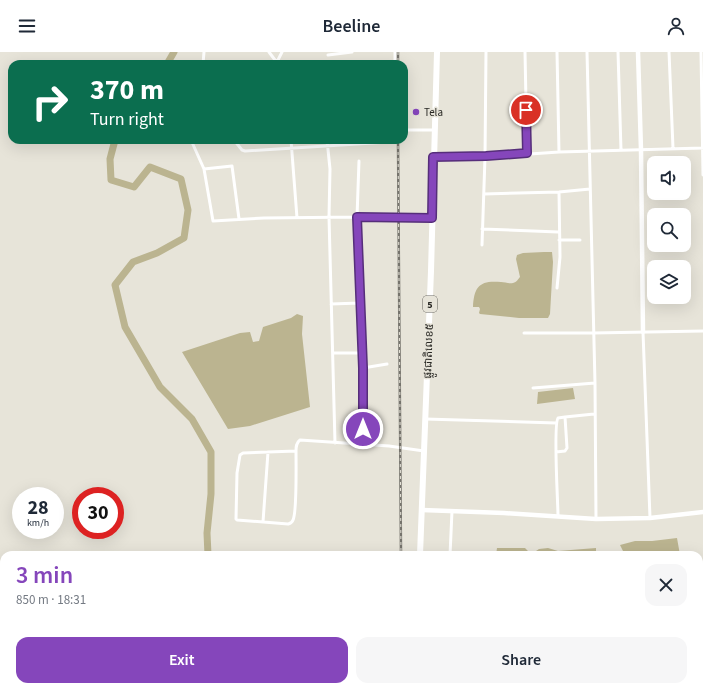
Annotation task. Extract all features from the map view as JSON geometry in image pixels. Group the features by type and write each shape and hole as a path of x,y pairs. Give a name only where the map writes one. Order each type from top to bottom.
{"highway":[{"name":"ផ្លូវជាតិលេខ៥","path":"420,551 437,52"}],"street":[{"path":"268,52 275,60"},
{"path":"328,55 352,52"},
{"path":"482,245 486,156 486,52"},
{"path":"525,52 527,153"},
{"path":"557,52 559,152"},
{"path":"587,52 596,519"},
{"path":"618,52 620,150"},
{"path":"638,52 641,150 643,332 650,518"},
{"path":"669,52 673,148"},
{"path":"701,52 703,175"},
{"path":"408,130 434,130"},
{"path":"193,144 204,169 213,221 329,217 432,218"},
{"path":"237,144 242,150 245,151 348,144"},
{"path":"292,144 297,218"},
{"path":"328,145 330,169 329,217 335,443"},
{"path":"433,157 703,148"},
{"path":"359,161 357,217 363,368 363,445"},
{"path":"204,169 232,166 239,219"},
{"path":"484,194 559,192 590,189"},
{"path":"557,288 560,257 558,232 559,192"},
{"path":"482,229 558,232"},
{"path":"559,240 580,240"},
{"path":"331,304 360,303"},
{"path":"524,333 593,334 703,331"},
{"path":"333,353 362,353"},
{"path":"363,368 387,364"},
{"path":"533,388 594,383"},
{"path":"558,516 556,422 558,418 594,414"},
{"path":"556,452 565,451 567,448 565,417"},
{"path":"425,420 556,422"},
{"path":"296,451 243,453 239,458 237,473 236,519 239,521 288,524 294,520 296,451 297,442 300,440 389,446 424,451"},
{"path":"263,522 268,452"},
{"path":"422,510 504,513 596,519 650,518 703,512"},
{"path":"450,551 452,511"}],"shaded area":[{"path":"552,252 553,262 550,314 548,318 519,318 480,314 479,307 473,307 477,289 483,283 514,283 520,277 516,259 517,255 523,253"},
{"path":"297,314 303,316 302,334 310,407 250,426 228,429 182,352 240,333 250,332 253,342 259,341 263,327 291,318"},
{"path":"573,388 575,399 537,404 538,392"},
{"path":"677,538 679,551 623,551 620,545 635,541 652,541"},
{"path":"497,548 525,548 528,551 497,551"},
{"path":"548,548 558,551 536,551 539,549"},
{"path":"596,548 596,551 558,551"}],"waterway":[{"path":"169,60 174,52"},
{"path":"114,144 110,159 111,180 134,187 150,167 181,179 188,210 184,238 157,253 133,262 115,285 125,327 160,387 192,419 211,452 211,494 207,533 208,551"}],"railway":[{"path":"398,52 398,60"},
{"path":"398,144 401,551"}],"place":[{"name":"Tela","path":"416,112"}],"route":[{"path":"363,429 363,368 357,217 432,218 433,157 486,156 527,153 526,110"}]}
